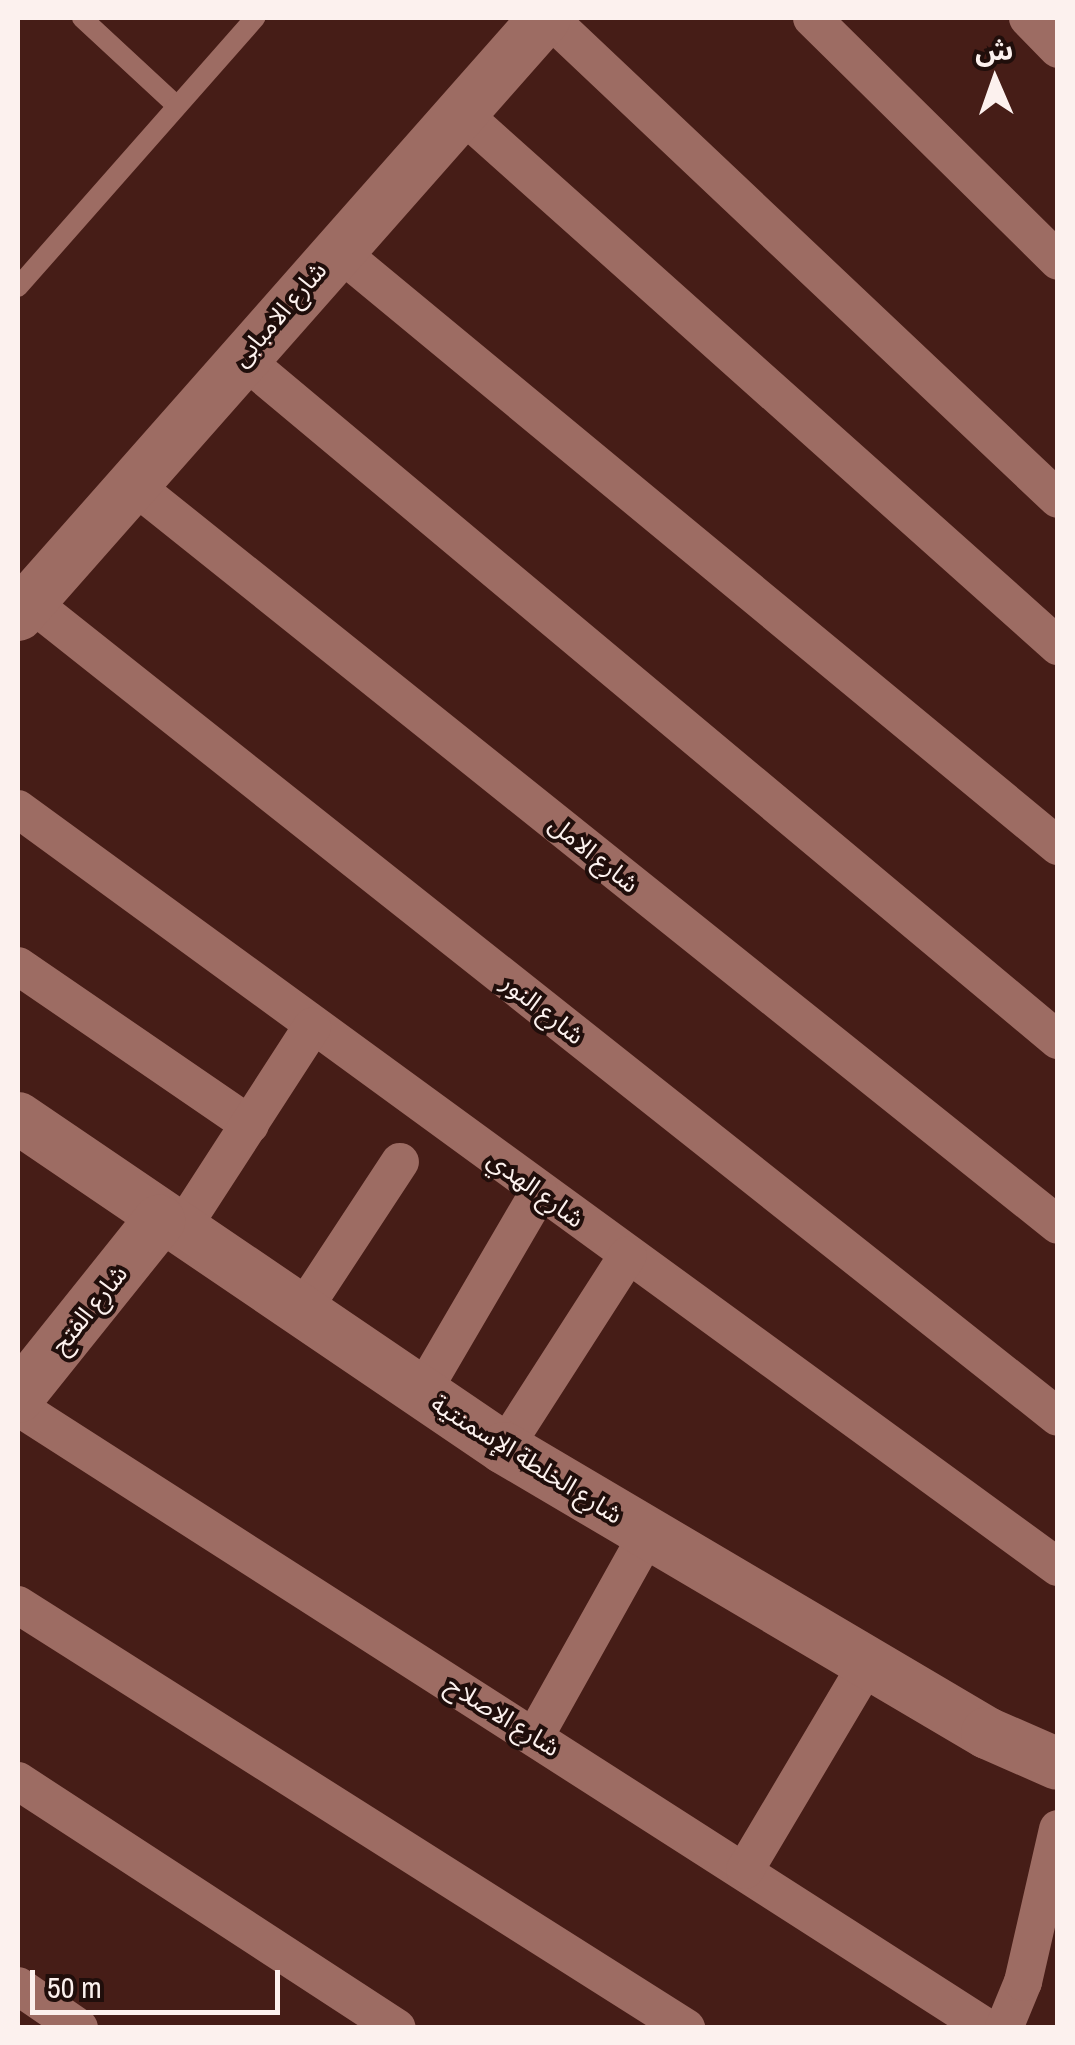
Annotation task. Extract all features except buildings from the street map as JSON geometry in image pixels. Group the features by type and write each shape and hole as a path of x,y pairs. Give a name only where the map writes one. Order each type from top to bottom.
{"street":[{"name":"شارع الامبابى","path":"23,608 458,110 547,18"},
{"path":"547,18 1058,498"},
{"path":"812,18 1058,261"},
{"path":"1028,18 1058,49"},
{"path":"458,110 1058,646"},
{"path":"336,249 1058,846"},
{"path":"241,357 1058,1040"},
{"name":"شارع الامل","path":"131,483 1058,1225"},
{"name":"شارع النور","path":"23,608 1058,1417"},
{"name":"شارع الهدي","path":"18,809 1058,1567"},
{"path":"18,966 250,1125"},
{"path":"169,1228 250,1125 312,1026"},
{"name":"شارع الخلطة الإسمنتية","path":"18,1118 169,1228 504,1448 868,1663 1058,1764"},
{"path":"300,1314 400,1162"},
{"path":"421,1394 539,1192"},
{"name":"شارع الفتح","path":"27,1366 169,1228"},
{"path":"504,1448 628,1255"},
{"name":"شارع الاصلاح","path":"18,1407 987,2028"},
{"path":"535,1736 648,1534"},
{"path":"18,1604 686,2028"},
{"path":"745,1870 868,1663"},
{"path":"18,1780 397,2028"},
{"path":"1004,2028 1028,1963 1058,1829"},
{"path":"18,1986 66,2024"}],"lane":[{"path":"82,18 176,105"},
{"path":"18,287 255,18"}]}
